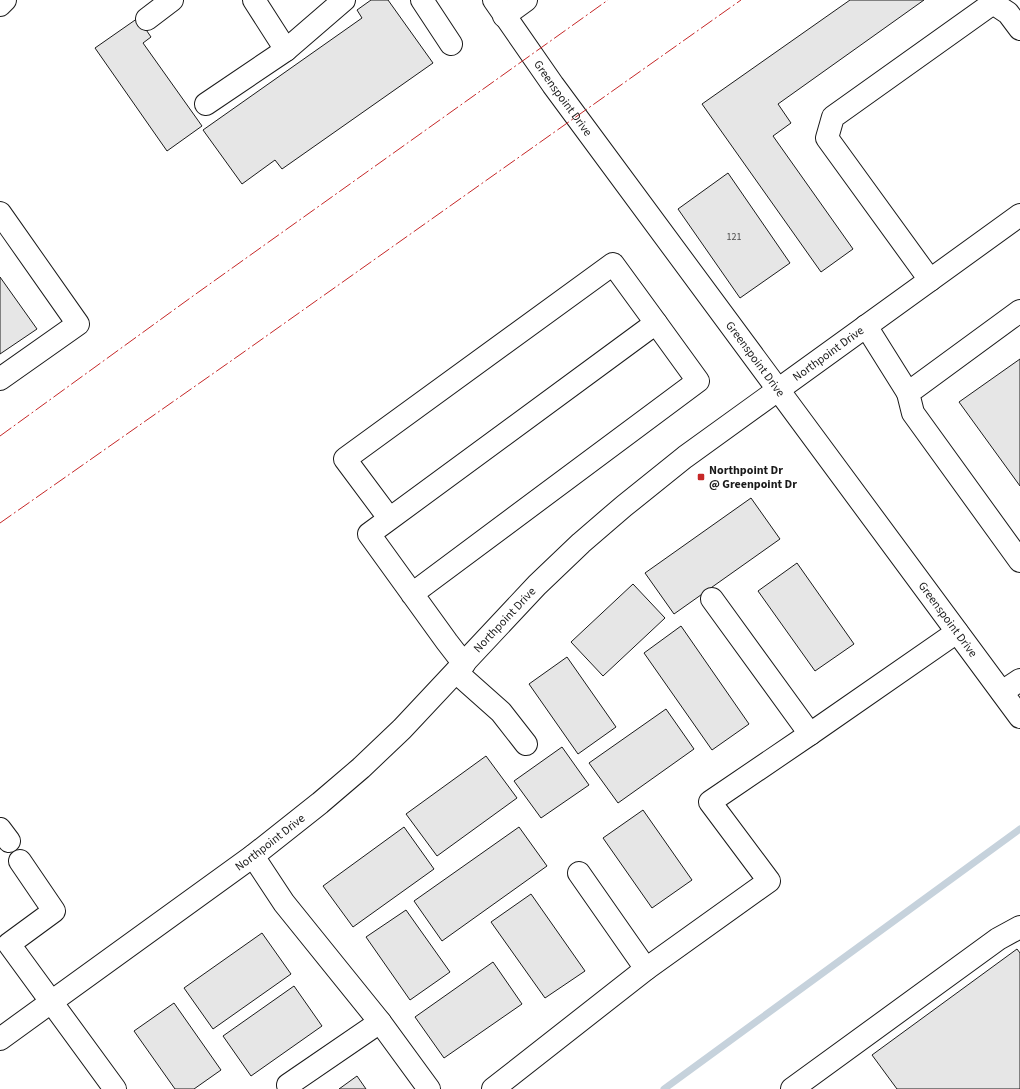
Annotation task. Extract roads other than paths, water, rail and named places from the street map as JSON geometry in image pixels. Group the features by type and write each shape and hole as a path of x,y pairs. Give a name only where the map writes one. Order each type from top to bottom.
{"street":[{"path":"0,4 5,0"},
{"path":"147,19 172,0"},
{"path":"254,0 286,50"},
{"path":"206,104 286,50 344,0"},
{"path":"422,0 451,44"},
{"path":"499,8 526,0"},
{"path":"930,280 827,138 833,117 993,3 1008,13 1020,29"},
{"name":"Greenspoint Drive","path":"499,8 553,85 1020,717"},
{"path":"0,213 78,324 0,379"},
{"name":"Northpoint Drive","path":"0,1039 253,856 320,803 361,768 402,729 538,585 581,543 624,506 685,457 1020,215"},
{"path":"389,518 345,459 613,264 698,380 412,594"},
{"path":"908,393 1020,311"},
{"path":"526,744 501,712 460,668 447,642 369,534 656,323"},
{"path":"866,326 908,393 913,413 1020,561"},
{"path":"712,599 810,734"},
{"path":"493,1089 646,969 768,881 710,802 957,632"},
{"path":"1002,692 1020,680"},
{"path":"253,856 284,903 380,1022 429,1089"},
{"path":"20,861 54,911 4,943 52,1001 114,1088"},
{"path":"579,873 646,969"},
{"path":"792,1089 998,939 1020,927"},
{"path":"288,1085 380,1022"}],"waterway":[{"path":"664,1089 1020,829"}],"place":[{"name":"Northpoint Dr @ Greenpoint Dr","path":"701,477"}]}
